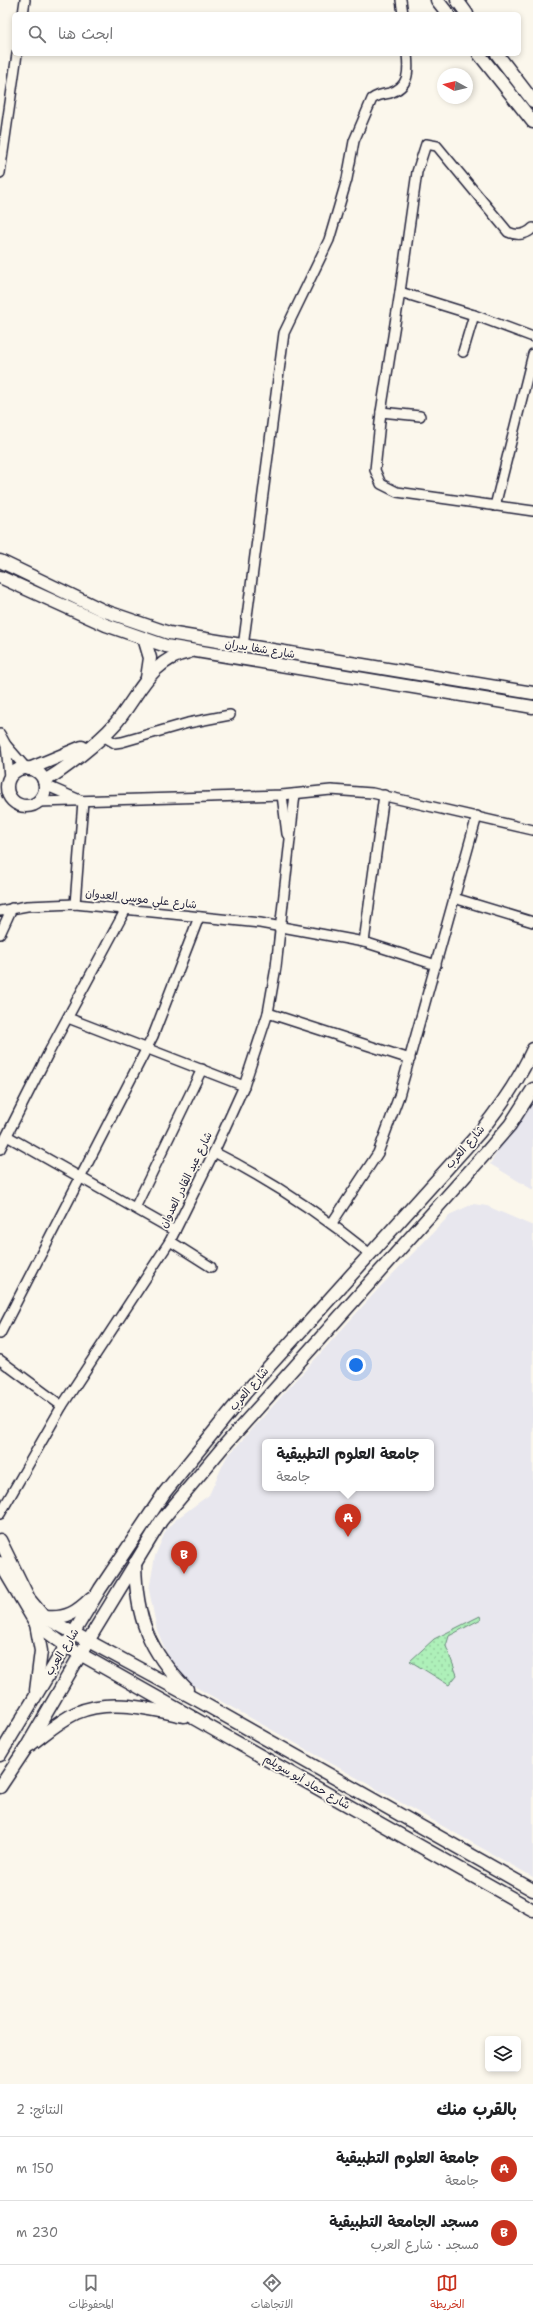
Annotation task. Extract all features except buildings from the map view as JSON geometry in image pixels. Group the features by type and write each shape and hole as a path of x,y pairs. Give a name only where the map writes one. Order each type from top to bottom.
{"main road":[{"path":"436,0 446,12"},
{"path":"456,0 465,12"},
{"path":"481,56 533,122"},
{"path":"499,56 533,100"},
{"name":"شارع شفا بدران","path":"0,561 102,610 174,635 533,693"},
{"name":"شارع شفا بدران","path":"0,577 106,625 144,638 194,651 533,707"},
{"path":"144,638 150,658 146,678"},
{"path":"44,783 98,739 123,713 146,678 167,660 194,651"},
{"path":"28,768 38,773 44,783 43,795 38,802 24,806 6,802 6,782 17,770 28,768 98,739"},
{"name":"شارع العرب","path":"0,1755 100,1589 156,1505 208,1437 503,1103 519,1078 533,1049"},
{"name":"شارع العرب","path":"0,1787 26,1748 135,1562 161,1521 191,1484 347,1306 510,1125 533,1089"},
{"path":"0,1540 40,1620 41,1651 35,1697"},
{"path":"135,1562 137,1604 142,1622 158,1654 170,1672 200,1701"},
{"path":"0,1563 40,1620"},
{"path":"40,1620 68,1616 100,1589"},
{"name":"شارع حماد أبو سويلم","path":"40,1620 74,1633 200,1701 533,1890"},
{"name":"شارع حماد أبو سويلم","path":"40,1620 66,1646 533,1910"},
{"path":"26,1748 72,1715 96,1708 133,1707 194,1718"}],"street":[{"path":"23,12 25,0"},
{"path":"401,0 403,12"},
{"path":"0,173 17,56"},
{"path":"243,647 284,333 329,240 347,178 354,141 372,99 376,96 400,89 404,85 407,76 407,56"},
{"path":"533,228 523,234 515,235 508,232 437,146 426,144 417,172 381,412 375,470 378,480 385,487 397,492 533,511"},
{"path":"400,292 474,315 533,337"},
{"path":"463,352 474,315"},
{"path":"495,506 533,354"},
{"path":"381,412 420,416"},
{"path":"98,739 115,743 122,742 181,724 230,715"},
{"path":"0,734 6,745 28,768"},
{"path":"6,745 6,782"},
{"path":"44,783 83,801"},
{"path":"38,802 282,795 331,790 384,795 533,830"},
{"name":"شارع عبد القادر العدوان","path":"0,1514 62,1406 170,1241 214,1152 244,1086 268,1013 280,926 295,794"},
{"name":"شارع عبد القادر العدوان","path":"282,795 289,843"},
{"path":"364,942 384,795"},
{"path":"75,904 83,801"},
{"path":"332,1223 378,1153 399,1096 477,816"},
{"path":"454,898 533,922"},
{"name":"شارع علي موسى العدوان","path":"0,911 12,908 75,904 280,926 364,942 436,965"},
{"path":"0,934 12,908"},
{"path":"0,1150 126,909"},
{"path":"0,1334 162,1015 199,917"},
{"path":"268,1013 410,1059"},
{"path":"68,1018 244,1086"},
{"path":"135,1208 202,1069"},
{"path":"7,1136 175,1231"},
{"path":"214,1152 246,1168 332,1223 370,1254"},
{"path":"170,1241 211,1267"},
{"path":"0,1360 62,1406"},
{"name":"شارع عبد القادر العدوان","path":"0,1503 12,1492"}],"shaded area":[{"path":"533,1090 533,1190 490,1164"},
{"path":"473,1204 487,1206 533,1226 533,1877 192,1685 170,1661 157,1630 149,1590 155,1556 166,1530 175,1520 209,1495 226,1458 380,1287 451,1214"}],"green space":[{"path":"480,1616 481,1619 449,1636 446,1646 457,1675 449,1685 410,1661 434,1639"}],"place":[{"name":"جامعة العلوم التطبيقية","path":"348,1537"},
{"name":"مسجد الجامعة التطبيقية","path":"184,1574"}]}
